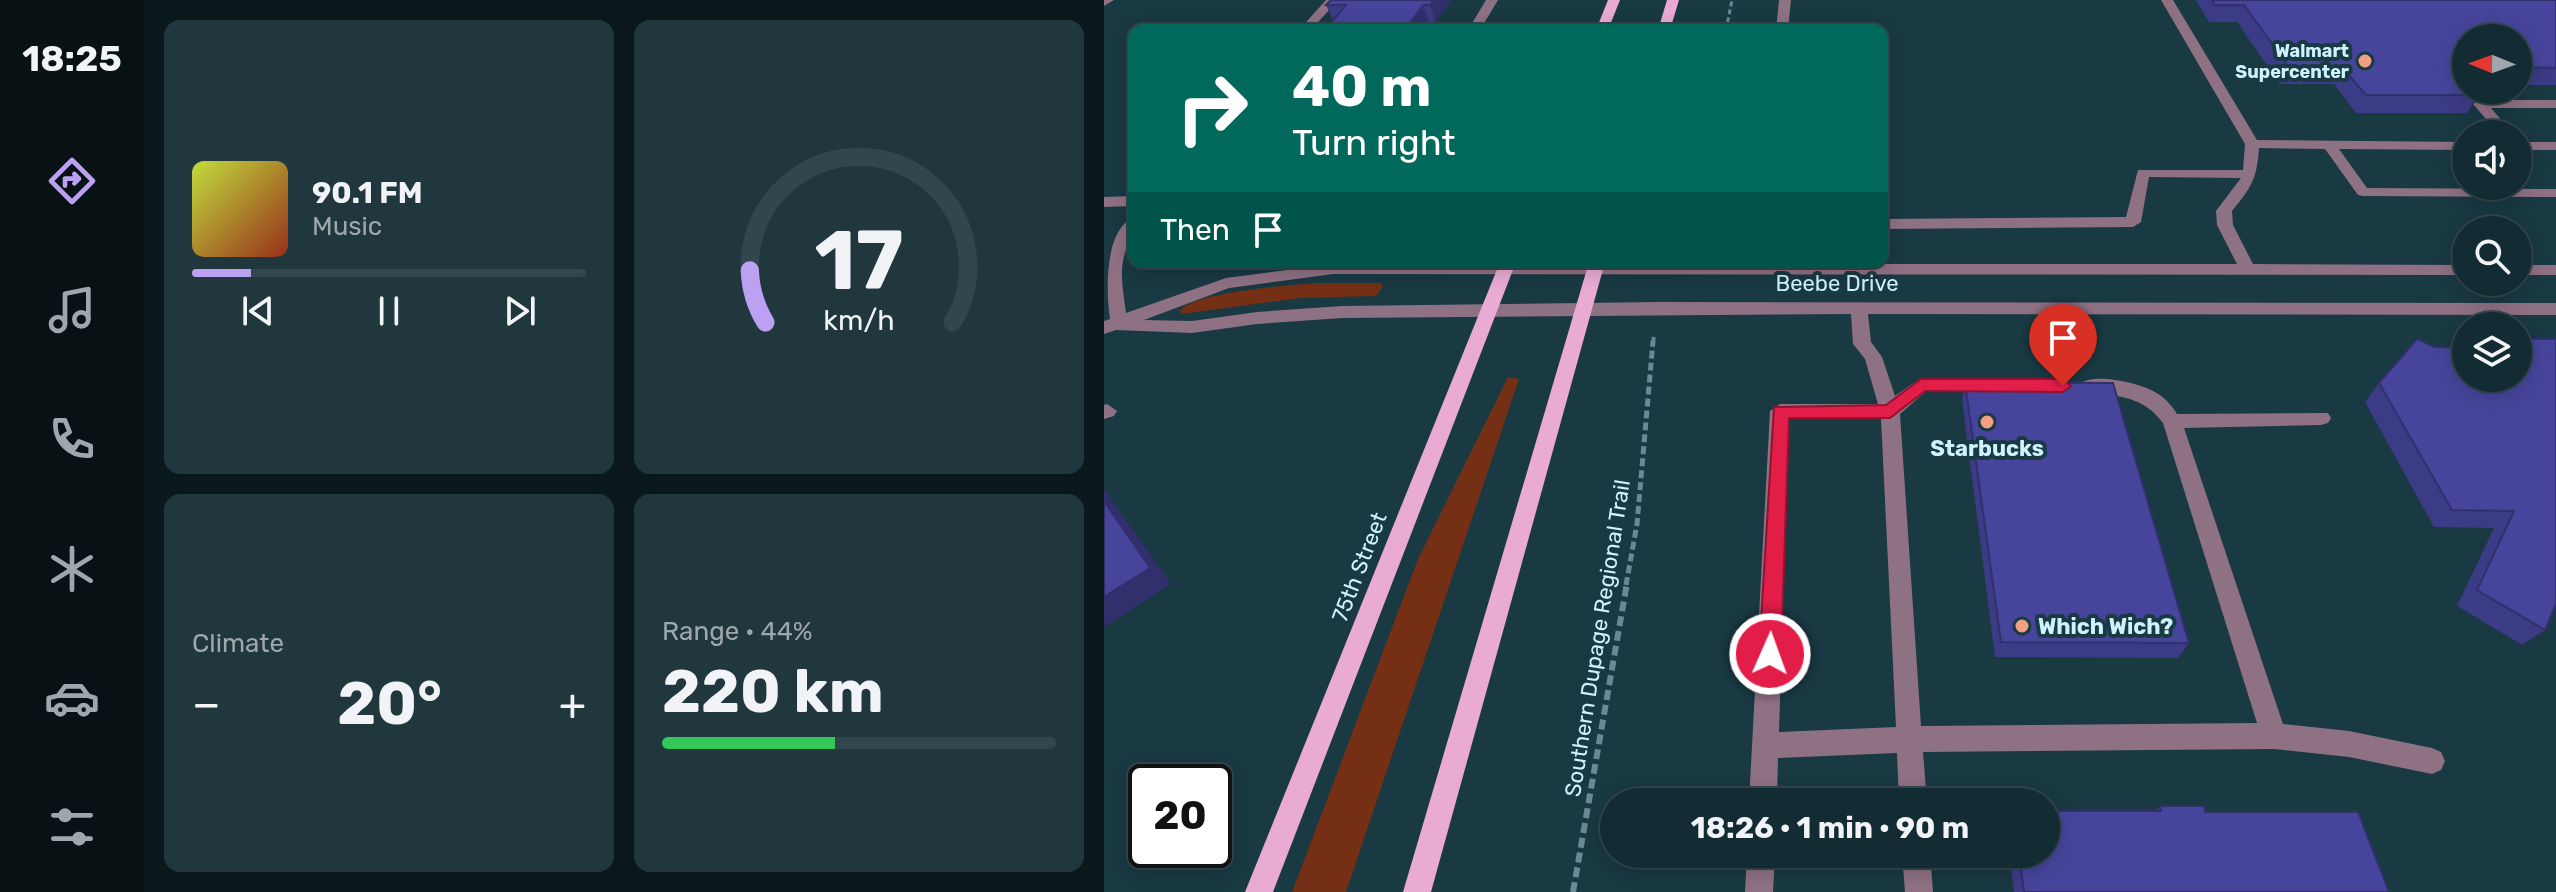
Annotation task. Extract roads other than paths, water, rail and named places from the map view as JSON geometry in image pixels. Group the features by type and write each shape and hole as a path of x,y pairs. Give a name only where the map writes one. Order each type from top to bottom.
{"main road":[{"path":"1604,24 1614,0"},
{"path":"1666,24 1673,0"},
{"name":"75th Street","path":"1259,892 1505,268"},
{"path":"1417,892 1595,268"}],"street":[{"path":"1310,24 1332,0"},
{"path":"1478,24 1492,0"},
{"path":"1783,24 1785,0"},
{"path":"2167,0 2252,144 2250,174 2244,187 2224,211 2225,225 2248,270"},
{"path":"2494,120 2480,104 2556,104"},
{"path":"2252,144 2452,146"},
{"path":"2329,145 2363,192 2556,193"},
{"path":"2532,146 2556,146"},
{"path":"1888,224 2133,222 2143,173 2250,174"},
{"path":"1104,202 1128,201"},
{"path":"1112,326 1112,266 1122,237 1128,230"},
{"name":"Beebe Drive","path":"1888,267 2452,270"},
{"name":"Beebe Drive","path":"1112,326 1196,292 1285,273 1368,268"},
{"path":"2532,270 2556,270"},
{"path":"1859,307 1862,344 1873,357 1890,411 1912,788"},
{"name":"Beebe Drive","path":"1112,326 1192,327 1301,314 1489,310 1859,307 2556,309"},
{"path":"1764,788 1780,411 1890,411 1921,385 2012,385"},
{"path":"2073,386 2118,386 2134,390 2165,409 2172,421 2274,736"},
{"path":"2172,421 2321,418"},
{"path":"1766,746 1910,739 2274,736 2349,744 2432,761"},
{"path":"1759,892 1760,868"},
{"path":"1917,868 1919,892"}],"place":[{"name":"Walmart Supercenter","path":"2365,61"},
{"name":"Starbucks","path":"1987,422"},
{"name":"Which Wich?","path":"2022,626"}]}
